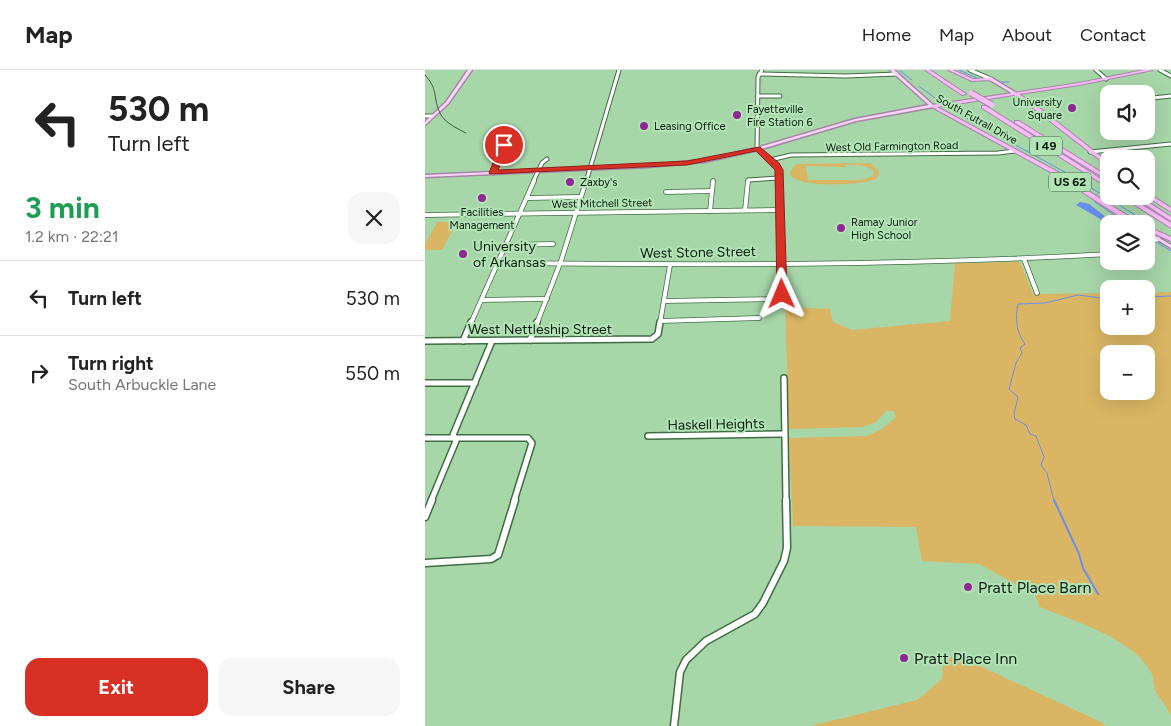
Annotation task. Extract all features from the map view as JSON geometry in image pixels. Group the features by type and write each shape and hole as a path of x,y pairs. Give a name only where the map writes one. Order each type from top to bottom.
{"highway":[{"name":"I 49","path":"927,70 1100,180"},
{"name":"I 49","path":"935,70 1100,173"},
{"path":"950,70 973,80 991,79"},
{"path":"932,106 1016,94 1151,70"},
{"name":"US 62","path":"1016,94 1100,159"},
{"name":"South Futrall Drive","path":"932,106 1071,182 1121,215"},
{"path":"1155,200 1171,210"},
{"path":"1138,205 1171,226"},
{"path":"1149,205 1171,219"},
{"path":"1155,232 1171,239"}],"main road":[{"path":"425,124 427,117 441,104 465,70"},
{"path":"427,117 447,103 470,70"},
{"name":"South Futrall Drive","path":"892,70 932,106"},
{"path":"991,79 1016,94"},
{"path":"1025,100 1027,92"},
{"path":"425,176 687,163 757,149 855,120 932,106"},
{"path":"1155,237 1171,247"}],"street":[{"path":"530,340 559,265 596,152 599,133 619,70"},
{"path":"664,301 782,299 779,168 757,149 759,74 762,70"},
{"path":"970,70 991,79"},
{"path":"1096,70 1106,79"},
{"path":"1160,70 1171,76"},
{"path":"759,74 846,76 897,74"},
{"path":"758,96 780,96"},
{"path":"1155,98 1171,96"},
{"path":"1090,152 1171,144"},
{"path":"493,173 504,145"},
{"name":"West Old Farmington Road","path":"771,160 791,156 998,153 1015,151"},
{"path":"463,341 542,163 547,159"},
{"path":"745,210 748,180 779,178"},
{"path":"710,211 713,181"},
{"path":"666,192 712,191"},
{"path":"527,198 580,197"},
{"name":"West Mitchell Street","path":"425,215 780,210"},
{"path":"505,246 553,244"},
{"name":"West Stone Street","path":"497,263 670,265 1024,259 1100,255"},
{"path":"1024,259 1037,293"},
{"path":"670,265 660,321 759,318"},
{"path":"482,300 547,299"},
{"name":"West Nettleship Street","path":"425,341 655,338 658,334 660,321"},
{"path":"425,517 457,440 453,435 493,341"},
{"path":"674,726 680,672 687,660 706,641 755,614 763,603 784,561 787,548 784,378"},
{"path":"425,383 475,383"},
{"name":"Haskell Heights","path":"648,436 784,434"},
{"path":"425,438 528,438 532,443 498,555 491,559 425,563"}],"shaded area":[{"path":"870,163 878,170 879,174 876,179 866,182 812,183 794,178 789,173 796,164","holes":["844,165 861,165 872,169 874,173 873,176 862,180 808,180 806,166 848,167"]},
{"path":"437,222 457,222 442,250 425,250 425,244"},
{"path":"1020,262 1033,294 1100,293 1100,335 1155,335 1155,293 1171,292 1171,716 1155,691 1151,672 1130,649 1101,632 1040,607 1035,595 979,564 922,561 916,527 793,526 789,438 866,436 882,429 896,417 893,411 886,411 876,422 863,427 789,429 785,303 806,308 830,309 833,322 852,330 950,321 955,263"},
{"path":"954,654 1103,723 1105,726 810,726 917,700 942,679 943,665"}],"water":[{"path":"1080,202 1089,204 1103,215 1100,215 1100,219 1076,205"}],"waterway":[{"path":"899,70 912,80"},
{"path":"959,70 979,79"},
{"path":"999,82 1009,82"},
{"path":"919,86 935,98"},
{"path":"950,109 1072,176 1135,215"},
{"path":"1095,202 1114,215"},
{"path":"1158,243 1171,251"},
{"path":"1054,501 1047,473 1041,465 1044,457 1036,436 1030,434 1026,425 1015,419 1014,414 1018,397 1009,389 1016,363 1022,353 1020,348 1025,344 1017,325 1018,304 1045,303 1078,295 1100,298"},
{"path":"1155,297 1171,296"},
{"path":"1054,500 1079,554 1083,568 1098,594"}],"railway":[{"path":"425,75 432,84 437,106 443,118 466,133"}],"place":[{"name":"University Square","path":"1072,108"},
{"name":"Fayetteville Fire Station 6","path":"737,115"},
{"name":"Leasing Office","path":"644,126"},
{"name":"Zaxby's","path":"570,182"},
{"name":"Facilities Management","path":"482,198"},
{"name":"Ramay Junior High School","path":"841,228"},
{"name":"University of Arkansas","path":"463,254"},
{"name":"Pratt Place Barn","path":"968,587"},
{"name":"Pratt Place Inn","path":"904,658"}],"route":[{"path":"504,145 493,173 687,163 716,159 757,149 779,168 782,294"}]}
